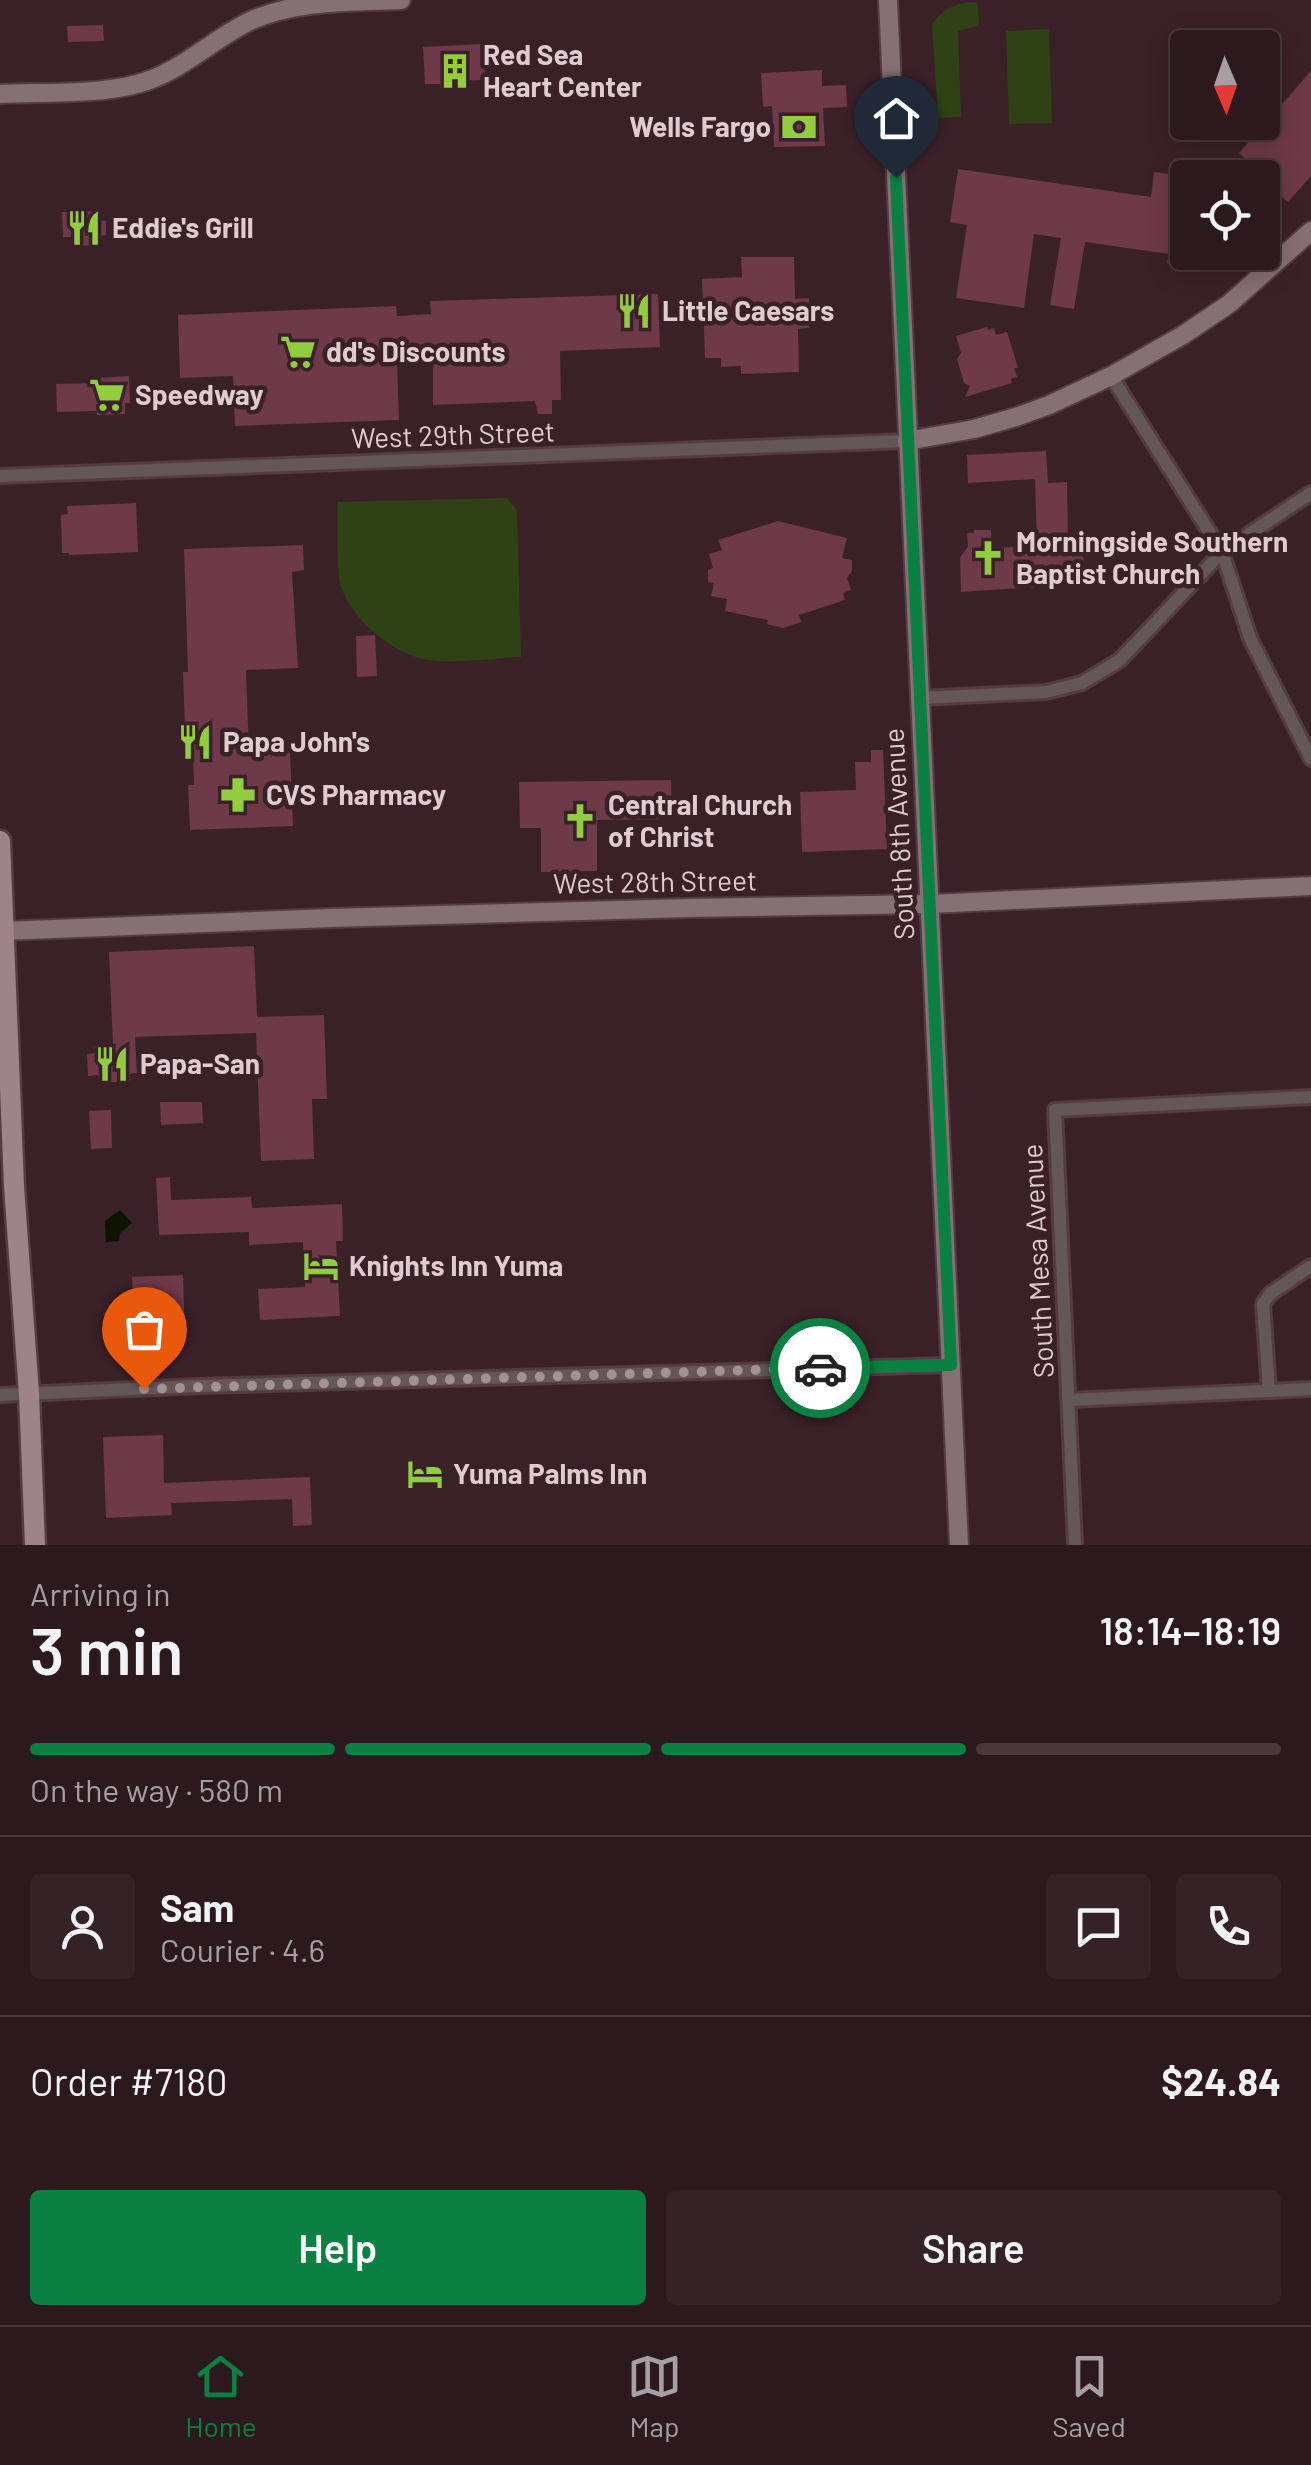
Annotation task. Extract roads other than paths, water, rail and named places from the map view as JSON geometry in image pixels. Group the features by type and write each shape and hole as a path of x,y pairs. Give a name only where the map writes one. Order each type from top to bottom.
{"main road":[{"path":"0,841 14,1186 30,1394 35,1545"}],"street":[{"path":"0,94 137,84 170,71 231,32 278,11 304,5 401,0"},
{"name":"South 8th Avenue","path":"888,0 960,1545"},
{"path":"907,441 1016,417 1111,376 1229,304 1311,232"},
{"path":"1111,376 1222,552 1250,638 1311,759"},
{"name":"West 29th Street","path":"0,476 907,441"},
{"path":"920,698 1046,692 1082,683 1120,660 1222,552 1311,493"},
{"name":"West 28th Street","path":"2,932 344,918 930,904 1311,886"},
{"name":"South Mesa Avenue","path":"1075,1545 1055,1110 1311,1097"},
{"path":"1269,1391 1263,1304 1270,1294 1311,1266"},
{"path":"0,1395 951,1365"},
{"path":"1070,1400 1311,1389"}],"place":[{"name":"Red Sea Heart Center","path":"455,71"},
{"name":"Wells Fargo","path":"799,127"},
{"name":"Eddie's Grill","path":"84,228"},
{"name":"Little Caesars","path":"634,311"},
{"name":"dd's Discounts","path":"298,352"},
{"name":"Speedway","path":"107,395"},
{"name":"Morningside Southern Baptist Church","path":"988,558"},
{"name":"Papa John's","path":"195,742"},
{"name":"CVS Pharmacy","path":"238,795"},
{"name":"Central Church of Christ","path":"580,821"},
{"name":"Papa-San","path":"112,1064"},
{"name":"Knights Inn Yuma","path":"321,1266"},
{"name":"Yuma Palms Inn","path":"425,1474"}]}
